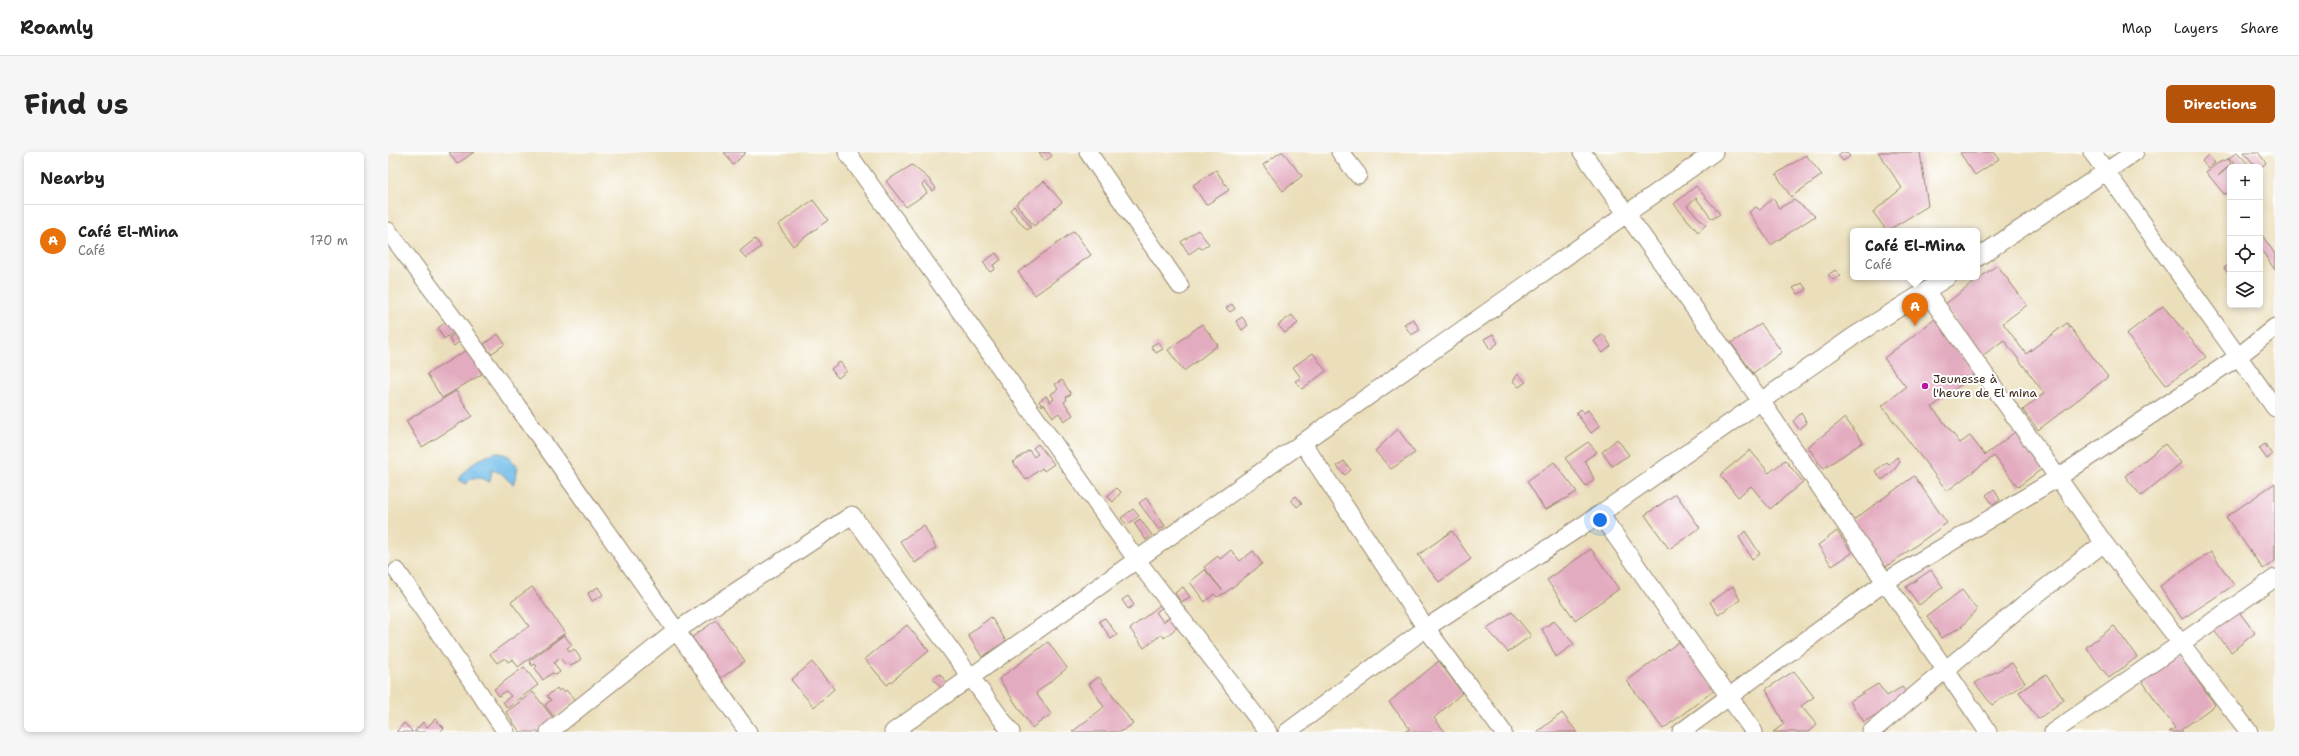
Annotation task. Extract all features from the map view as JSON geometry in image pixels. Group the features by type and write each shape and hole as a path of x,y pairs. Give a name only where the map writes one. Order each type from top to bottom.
{"street":[{"path":"847,152 1136,559 1268,732"},
{"path":"1088,152 1180,286"},
{"path":"1340,152 1358,175"},
{"path":"1582,152 1760,401 1988,732"},
{"path":"893,732 1625,213 1714,152"},
{"path":"2092,152 2240,356 2275,408"},
{"path":"1980,256 2106,173 2135,152"},
{"path":"388,231 471,340 748,732"},
{"path":"1287,732 1426,628 1600,514 1854,336 1943,280"},
{"path":"1926,291 2104,542 2249,732"},
{"path":"1680,732 1885,582 2059,477 2240,356 2275,327"},
{"path":"1302,442 1426,628 1503,732"},
{"path":"1600,514 1754,732"},
{"path":"549,732 676,631 852,515 1011,732"},
{"path":"1871,732 1945,669 2104,542"},
{"path":"397,572 506,732"},
{"path":"2053,732 2275,578"}],"water":[{"path":"496,452 509,456 518,468 513,485 501,473 492,470 490,482 480,478 472,478 466,484 458,480 474,462"}],"building":[{"path":"449,152 474,152 457,164"},
{"path":"724,152 746,152 733,165"},
{"path":"1039,152 1049,152 1052,156 1045,161"},
{"path":"1283,152 1302,176 1283,191 1263,165"},
{"path":"1842,152 1846,152 1850,156 1843,161 1838,155"},
{"path":"1878,152 1920,152 1928,206 1892,228 1885,228 1873,212 1902,188"},
{"path":"1994,152 1999,159 1975,175 1960,153"},
{"path":"2237,152 2248,164 2233,164 2235,162 2228,159"},
{"path":"2244,152 2258,152 2266,163 2263,166 2263,164 2254,164"},
{"path":"1806,155 1822,175 1791,197 1776,174"},
{"path":"2208,155 2215,163 2208,168 2202,161"},
{"path":"2228,159 2231,164 2227,164 2227,168 2218,176 2227,169 2227,194 2224,194 2206,172 2218,163"},
{"path":"912,165 929,179 936,188 933,191 925,182 922,185 927,193 906,207 886,181"},
{"path":"1216,170 1229,190 1206,205 1193,185"},
{"path":"1044,181 1062,202 1034,226 1016,204"},
{"path":"1696,186 1720,214 1712,219 1696,198 1687,206 1706,225 1698,232 1674,204"},
{"path":"1773,198 1779,208 1794,200 1815,216 1771,245 1749,212 1756,207 1760,210"},
{"path":"813,200 828,220 793,246 778,225"},
{"path":"1014,206 1031,227 1027,230 1010,210"},
{"path":"1198,230 1209,244 1202,249 1199,247 1189,254 1181,242"},
{"path":"1074,231 1091,255 1035,295 1018,272"},
{"path":"2263,236 2275,254 2275,270 2263,252"},
{"path":"755,239 761,247 746,258 740,251"},
{"path":"996,253 1001,260 993,265 995,269 990,272 983,262"},
{"path":"1997,265 2027,305 2003,323 2026,354 2067,323 2108,377 2038,430 2023,410 2044,393 2004,340 1982,356 1944,305 1977,280 1980,280 1980,278"},
{"path":"1835,270 1841,276 1833,280 1828,275"},
{"path":"1802,283 1807,290 1798,294 1793,288"},
{"path":"1232,304 1235,309 1230,312 1226,308"},
{"path":"2163,306 2206,357 2166,385 2126,334"},
{"path":"1292,315 1298,323 1285,333 1278,325"},
{"path":"1242,317 1248,325 1242,330 1236,321"},
{"path":"450,319 457,330 444,339 438,328"},
{"path":"1413,319 1420,330 1411,335 1404,324"},
{"path":"1935,319 1976,373 1932,407 1960,443 1970,436 1985,455 2019,429 2047,465 2018,487 1994,456 1947,491 1882,406 1906,387 1884,358"},
{"path":"1202,324 1218,345 1184,371 1168,350"},
{"path":"1761,324 1782,352 1753,373 1731,343"},
{"path":"457,332 462,340 454,346 449,338"},
{"path":"498,334 505,344 491,354 484,344"},
{"path":"1493,334 1498,343 1490,349 1484,339"},
{"path":"1603,334 1611,346 1603,353 1594,341"},
{"path":"1158,342 1163,349 1156,353 1151,346"},
{"path":"467,350 482,374 442,398 427,374"},
{"path":"1313,353 1326,371 1302,389 1295,381 1301,378 1293,367"},
{"path":"840,362 847,371 838,378 831,369"},
{"path":"1518,374 1526,382 1519,387 1513,381"},
{"path":"1062,380 1071,394 1066,397 1067,400 1064,402 1073,415 1064,421 1059,413 1053,417 1044,404 1042,406 1039,401 1046,396 1050,402 1054,399 1051,394 1058,389 1055,384"},
{"path":"456,391 472,416 422,447 406,421"},
{"path":"1581,409 1584,413 1588,410 1600,426 1591,433 1576,413"},
{"path":"1801,413 1807,423 1799,429 1793,421"},
{"path":"1845,418 1863,442 1823,469 1808,447"},
{"path":"1398,429 1415,453 1391,469 1375,451"},
{"path":"1617,439 1629,455 1612,466 1602,452"},
{"path":"1588,442 1597,452 1585,460 1594,479 1586,486 1565,458"},
{"path":"1038,444 1054,464 1044,471 1042,468 1026,480 1013,462 1029,450 1034,457 1038,454 1033,448"},
{"path":"2165,444 2181,463 2141,496 2125,476"},
{"path":"2265,444 2272,455 2267,459 2259,448"},
{"path":"1750,450 1769,473 1785,460 1803,482 1770,509 1751,486 1738,497 1720,475"},
{"path":"1897,457 1900,462 1894,470 1882,480 1875,471 1887,462 1889,464"},
{"path":"1344,461 1351,470 1345,475 1337,466"},
{"path":"1554,462 1577,492 1545,510 1527,481"},
{"path":"1914,476 1947,523 1886,567 1852,521"},
{"path":"2275,483 2275,561 2263,569 2226,517"},
{"path":"1117,488 1121,492 1113,502 1107,496"},
{"path":"1994,489 2000,500 1993,505 1986,495"},
{"path":"1676,494 1700,528 1669,549 1645,515"},
{"path":"1296,496 1302,503 1297,507 1291,500"},
{"path":"1146,498 1165,526 1159,530 1139,503"},
{"path":"1133,509 1139,516 1127,525 1121,518"},
{"path":"1140,519 1152,535 1146,540 1134,523"},
{"path":"924,525 936,548 915,563 900,541"},
{"path":"1452,531 1471,559 1439,582 1418,555"},
{"path":"1745,531 1760,554 1752,559 1739,537"},
{"path":"1837,531 1852,553 1832,566 1818,545"},
{"path":"1591,549 1619,589 1575,620 1547,580"},
{"path":"1231,550 1240,561 1253,551 1262,564 1225,593 1217,597 1214,594 1205,602 1190,582 1205,570 1222,590 1204,567 1218,556 1220,559"},
{"path":"2211,552 2234,585 2182,619 2160,586"},
{"path":"1931,570 1943,587 1919,605 1906,587"},
{"path":"1733,586 1740,600 1718,615 1710,602"},
{"path":"532,587 565,633 518,667 513,659 508,662 505,658 497,663 490,654 529,626 511,602"},
{"path":"598,587 603,595 592,601 588,593"},
{"path":"1183,587 1190,597 1181,602 1175,593"},
{"path":"1962,590 1977,610 1961,627 1941,638 1927,616"},
{"path":"1128,596 1134,605 1128,609 1122,600"},
{"path":"1160,605 1162,608 1156,612 1163,622 1172,615 1180,625 1164,638 1162,634 1144,648 1130,629"},
{"path":"2236,608 2255,633 2231,652 2212,628"},
{"path":"1512,612 1531,636 1508,652 1487,629"},
{"path":"991,617 1006,641 982,657 968,635"},
{"path":"1105,618 1117,635 1111,639 1099,621"},
{"path":"716,620 745,661 717,681 688,640"},
{"path":"1554,621 1574,644 1556,657 1542,629"},
{"path":"907,625 929,651 887,685 865,659"},
{"path":"2114,626 2137,657 2109,678 2086,647"},
{"path":"564,635 572,645 567,648 570,652 574,649 581,659 571,666 569,663 566,665 560,658 554,663 560,672 556,675 552,673 543,680 535,668 537,666 535,664 532,666 529,661"},
{"path":"1680,641 1716,689 1663,729 1627,681"},
{"path":"1048,642 1067,668 1036,693 1051,714 1032,728 999,679"},
{"path":"2175,649 2215,705 2181,730 2183,732 2169,732 2175,728 2138,675"},
{"path":"1439,661 1462,693 1434,718 1445,732 1404,732 1410,729 1389,702"},
{"path":"812,662 834,689 814,707 791,680"},
{"path":"2012,663 2025,683 1992,705 1975,683"},
{"path":"524,667 538,685 507,708 503,702 511,696 506,691 499,696 494,689"},
{"path":"1794,671 1814,697 1801,706 1817,725 1809,732 1773,732 1784,724 1766,689"},
{"path":"940,674 947,683 941,688 933,679"},
{"path":"2046,674 2064,700 2038,719 2019,692"},
{"path":"1099,677 1133,724 1120,732 1072,732 1104,707 1089,684"},
{"path":"1878,684 1887,696 1902,687 1909,695 1864,722 1850,701"},
{"path":"557,688 559,691 562,689 564,692 566,690 575,700 554,717 545,705 551,700 547,696"},
{"path":"533,692 556,722 542,732 520,732 506,712"},
{"path":"1562,713 1577,732 1537,732"},
{"path":"435,719 444,728 440,732 414,732 423,722 427,727"},
{"path":"404,723 413,732 396,732"}],"place":[{"name":"Café El-Mina","path":"1915,326"},
{"name":"Jeunesse à l'heure de El mina","path":"1925,386"}]}
